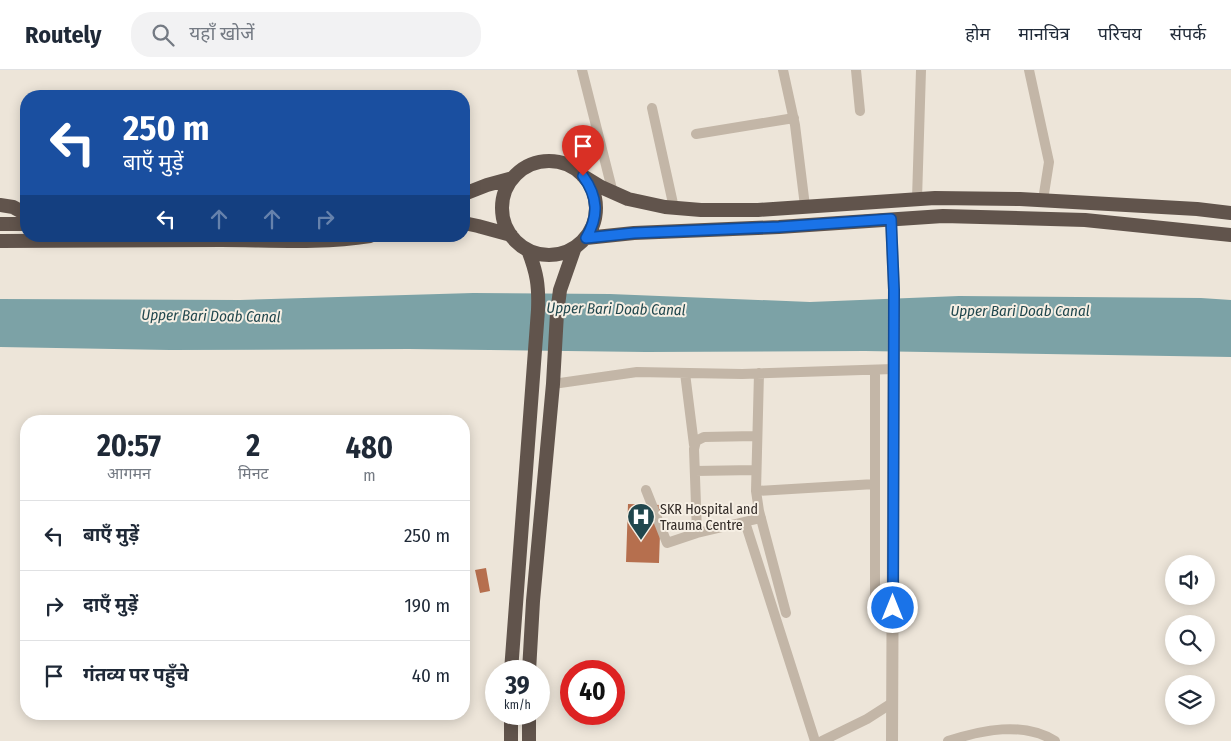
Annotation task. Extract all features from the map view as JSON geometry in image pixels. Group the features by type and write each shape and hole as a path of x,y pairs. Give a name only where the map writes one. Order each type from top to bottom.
{"highway":[{"path":"1231,213 1197,209 1043,200 917,198 758,210 674,208 642,203 613,193 567,165 548,161 535,163 523,169 513,178 506,191 502,206 506,226 518,243 528,250 552,255 564,253 581,243 634,233 779,227 943,216 1085,220 1231,234"},
{"path":"530,660 560,290 581,243 595,218 596,206 594,196 590,185 583,176"},
{"path":"470,192 513,178"},
{"path":"0,205 13,207 20,211"},
{"path":"0,224 20,224"},
{"path":"470,224 511,235"},
{"path":"0,241 20,241"},
{"path":"512,660 539,286 536,270 528,250"},
{"path":"511,725 511,741"},
{"path":"528,741 529,725"}],"street":[{"path":"582,70 613,193"},
{"path":"783,70 794,118 805,206"},
{"path":"856,70 860,111"},
{"path":"917,198 921,70"},
{"path":"1030,70 1049,162 1043,200"},
{"path":"652,108 674,208"},
{"path":"696,134 794,118"},
{"path":"891,219 894,290 892,741"},
{"path":"553,379 624,373 759,374 875,370 893,363"},
{"path":"875,370 875,595"},
{"path":"685,373 694,445 697,533"},
{"path":"759,374 755,470 756,491 786,613"},
{"path":"694,445 696,441 704,437 756,436"},
{"path":"695,471 755,470"},
{"path":"756,491 875,484"},
{"path":"646,490 667,543 697,533 762,518"},
{"path":"745,522 815,741"},
{"path":"822,741 867,719 892,703"},
{"path":"948,741 979,732 1012,729 1044,734 1055,741"}],"water":[{"name":"Upper Bari Doab Canal","path":"473,293 610,294 810,302 959,296 1201,298 1231,300 1231,357 865,351 170,350 0,347 0,299 240,300"}],"building":[{"path":"628,504 661,505 659,563 626,562"},
{"path":"486,568 490,591 480,593 475,570"}],"place":[{"name":"SKR Hospital and Trauma Centre","path":"641,541"}],"route":[{"path":"583,176 590,185 596,206 592,228 586,238 634,233 779,227 891,219 894,290 893,608"}]}
